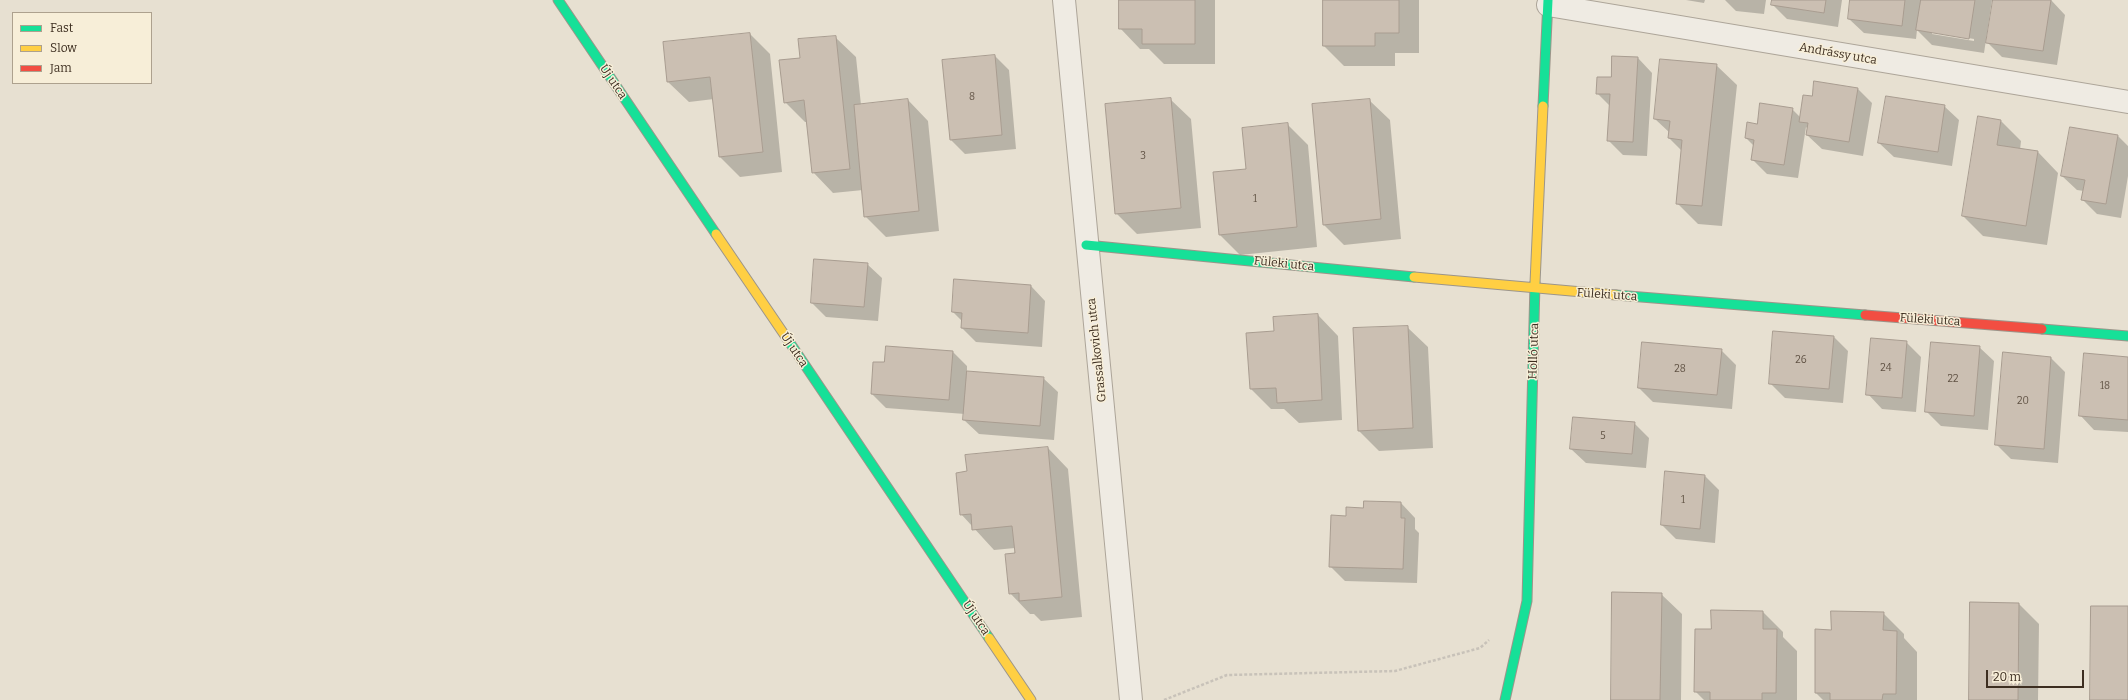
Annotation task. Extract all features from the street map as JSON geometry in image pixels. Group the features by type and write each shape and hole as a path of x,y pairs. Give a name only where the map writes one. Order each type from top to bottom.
{"street":[{"name":"Új utca","path":"558,0 1031,700"},
{"name":"Grassalkovich utca","path":"1064,0 1086,245 1131,700"},
{"name":"Andrássy utca","path":"1548,2 2128,102"},
{"name":"Holló utca","path":"1505,700 1527,601 1535,289 1548,2"},
{"name":"Füleki utca","path":"1086,245 1535,289 2128,336"}],"path":[{"path":"1164,700 1227,675 1395,671 1480,648 1490,638"}],"building":[{"path":"1119,0 1195,0 1195,44 1142,44 1142,29 1119,29"},
{"path":"1323,0 1399,0 1399,33 1375,33 1375,46 1323,46"},
{"path":"1772,0 1826,0 1824,13 1771,5"},
{"path":"1850,0 1905,0 1902,26 1848,19"},
{"path":"1921,0 1975,0 1969,39 1916,30"},
{"path":"1993,0 2051,0 2043,51 1986,43"},
{"path":"750,33 763,152 719,157 710,77 667,82 663,42"},
{"path":"836,36 850,169 812,173 804,100 784,103 779,60 800,58 798,39"},
{"path":"995,55 1002,135 950,140 942,60"},
{"path":"1612,56 1638,57 1633,142 1607,141 1610,94 1596,94 1597,77 1611,77"},
{"path":"1660,59 1717,64 1702,206 1676,204 1682,140 1668,138 1670,121 1654,119"},
{"path":"1814,81 1858,88 1849,142 1806,135 1808,123 1799,122 1803,95 1812,96"},
{"path":"1886,96 1945,105 1938,152 1878,143"},
{"path":"1171,98 1181,208 1115,214 1105,104"},
{"path":"908,99 919,211 864,217 854,105"},
{"path":"1370,99 1381,219 1323,225 1312,104"},
{"path":"1760,103 1793,108 1784,165 1751,160 1754,140 1745,138 1747,122 1757,124"},
{"path":"1978,116 2001,120 1997,145 2038,151 2026,226 1962,216"},
{"path":"1288,123 1297,227 1219,235 1213,172 1246,169 1242,128"},
{"path":"2070,127 2118,135 2106,204 2081,200 2085,180 2061,176"},
{"path":"814,259 868,263 864,307 811,303"},
{"path":"954,279 1031,285 1028,333 961,328 962,313 952,312"},
{"path":"1318,314 1322,400 1277,403 1276,388 1250,389 1246,333 1274,331 1273,317"},
{"path":"1408,326 1413,428 1358,431 1353,328"},
{"path":"1773,331 1834,336 1829,389 1769,384"},
{"path":"1871,338 1907,341 1902,398 1866,395"},
{"path":"1642,342 1722,349 1717,395 1638,388"},
{"path":"1931,342 1980,346 1974,416 1925,412"},
{"path":"886,346 953,351 949,400 871,394 873,362 884,362"},
{"path":"2003,352 2051,357 2044,449 1995,445"},
{"path":"2084,353 2128,357 2128,420 2079,416"},
{"path":"967,371 1044,377 1040,426 963,420"},
{"path":"1573,417 1635,422 1632,454 1570,449"},
{"path":"1048,447 1062,597 1019,601 1019,593 1009,594 1005,554 1015,553 1012,526 972,530 971,514 960,515 956,473 967,471 965,455"},
{"path":"1665,471 1705,475 1700,529 1661,525"},
{"path":"1364,501 1401,502 1401,518 1405,518 1403,569 1329,567 1331,515 1346,516 1346,507 1363,508"},
{"path":"1612,592 1662,593 1660,700 1611,700"},
{"path":"1970,602 2019,603 2018,700 1969,700"},
{"path":"2091,606 2128,606 2128,700 2090,700"},
{"path":"1711,610 1763,611 1763,629 1777,629 1776,693 1762,693 1762,700 1710,700 1710,692 1694,692 1695,629 1711,629"},
{"path":"1831,611 1884,612 1883,630 1897,631 1896,694 1883,694 1882,700 1830,700 1830,693 1815,693 1815,629 1831,630"}],"traffic: fast":[{"path":"558,0 716,234"},
{"path":"1543,106 1548,0"},
{"path":"1086,245 1414,277"},
{"path":"1505,700 1527,601 1535,283"},
{"path":"1616,295 1865,315"},
{"path":"2042,329 2128,336"},
{"path":"788,340 989,638"}],"traffic: slow":[{"path":"1535,283 1543,106"},
{"path":"716,234 788,340"},
{"path":"1414,277 1616,295"},
{"path":"989,638 1031,700"}],"traffic: jam":[{"path":"1865,315 2042,329"}]}
